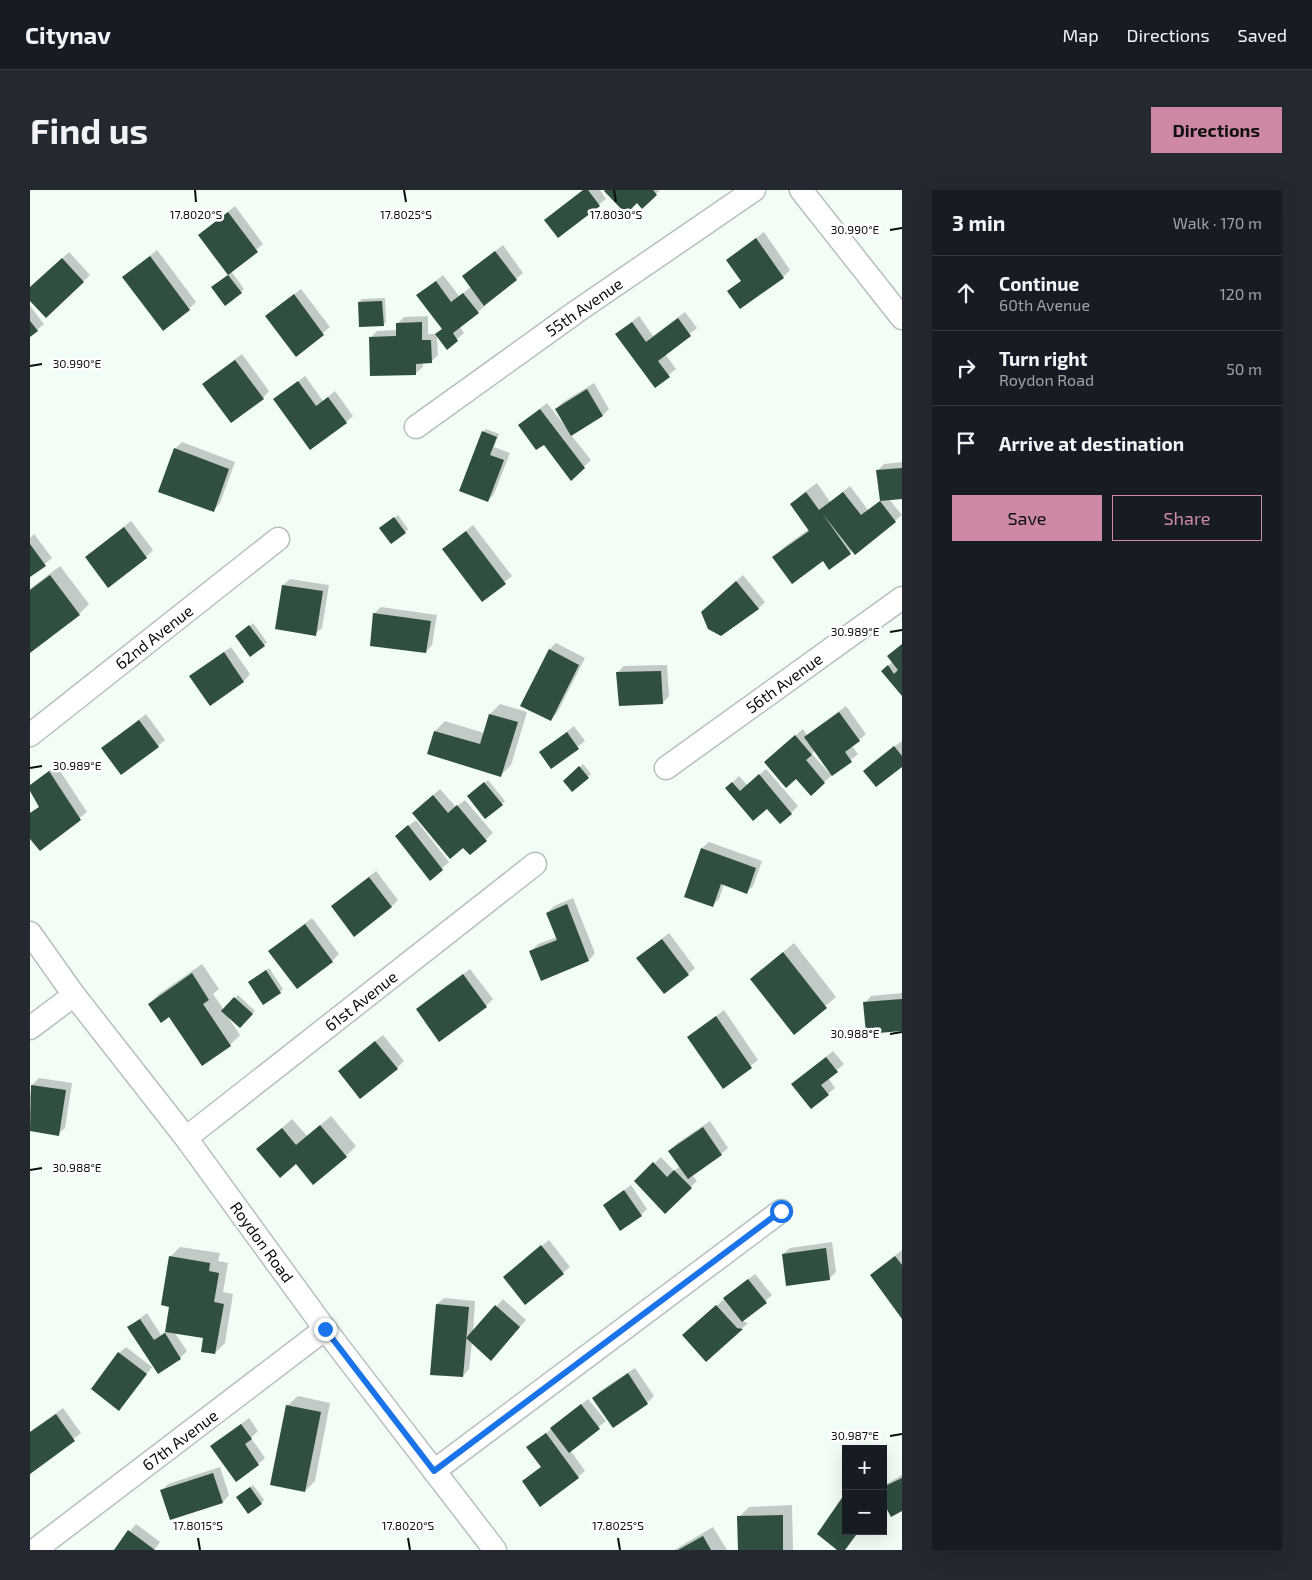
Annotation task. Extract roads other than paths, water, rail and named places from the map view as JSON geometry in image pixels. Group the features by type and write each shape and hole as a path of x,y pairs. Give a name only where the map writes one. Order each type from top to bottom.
{"street":[{"name":"55th Avenue","path":"416,427 576,312 754,190"},
{"path":"801,190 902,318"},
{"name":"62nd Avenue","path":"30,735 278,539"},
{"name":"56th Avenue","path":"666,768 902,598"},
{"name":"61st Avenue","path":"186,1138 535,864"},
{"name":"Roydon Road","path":"30,933 74,995 186,1138 325,1329 495,1550"},
{"path":"30,1028 74,995"},
{"path":"434,1471 781,1211"},
{"name":"67th Avenue","path":"35,1550 325,1329"}]}
